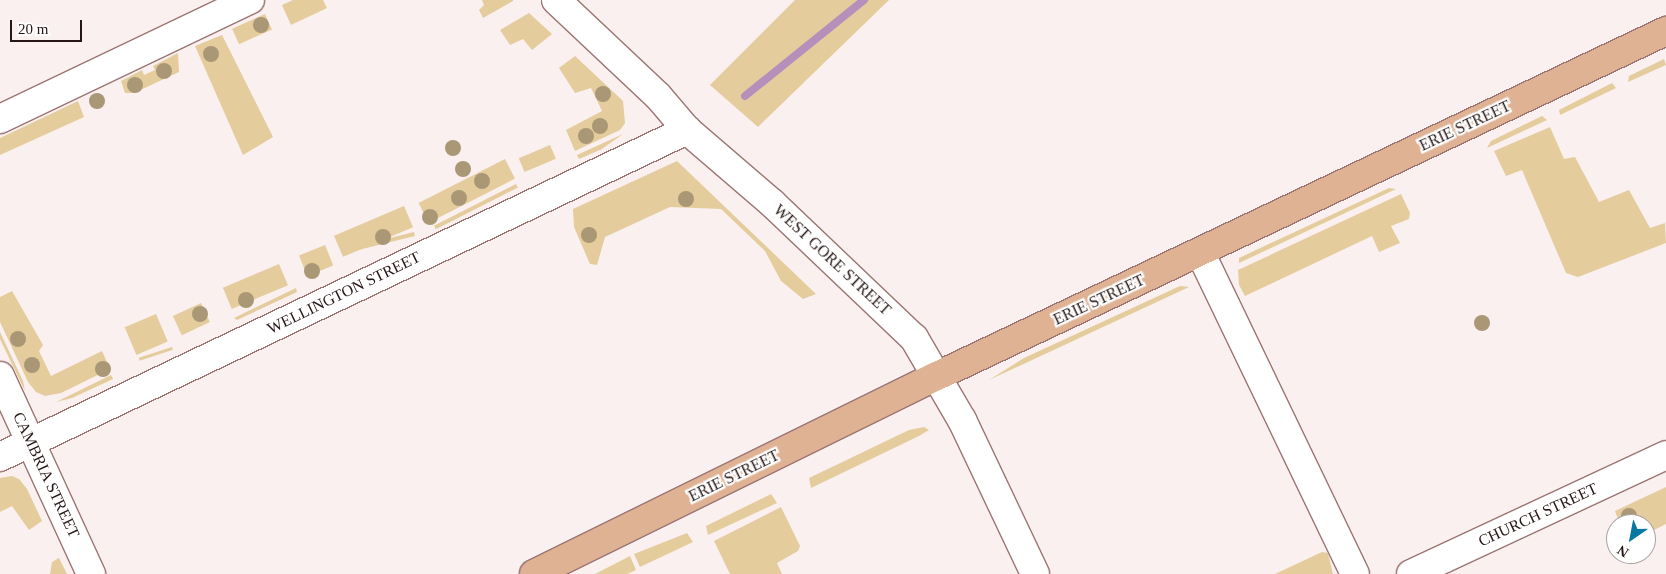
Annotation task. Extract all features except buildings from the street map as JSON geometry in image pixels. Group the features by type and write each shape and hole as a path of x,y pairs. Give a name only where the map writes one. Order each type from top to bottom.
{"main road":[{"name":"ERIE STREET","path":"534,574 937,376 1666,31"}],"street":[{"path":"0,119 250,0"},
{"name":"WEST GORE STREET","path":"556,0 658,96 687,130 772,203 914,338 962,420 1034,574"},
{"name":"WELLINGTON STREET","path":"0,457 687,130"},
{"path":"1200,252 1355,574"},
{"name":"CAMBRIA STREET","path":"0,376 32,442 91,574"},
{"name":"CHURCH STREET","path":"1411,574 1666,455"}],"shaded area":[{"path":"293,0 323,0 327,8 291,25 282,5"},
{"path":"482,0 513,1 483,18 479,10 484,5"},
{"path":"795,0 889,0 758,127 710,85"},
{"path":"529,13 552,34 532,50 523,39 510,45 500,30"},
{"path":"265,14 272,30 239,44 232,29"},
{"path":"222,35 273,137 243,155 195,46"},
{"path":"178,53 179,72 134,93 125,93 121,81 142,70 144,75 155,70 153,66"},
{"path":"575,56 623,101 625,123 620,130 575,151 566,130 602,111 591,88 575,93 559,68"},
{"path":"1664,59 1666,65 1628,82 1629,76"},
{"path":"1612,83 1616,88 1560,115 1559,110"},
{"path":"78,101 84,117 0,155 0,138"},
{"path":"1542,116 1547,120 1487,148 1491,141"},
{"path":"1550,127 1564,159 1575,157 1599,202 1629,190 1650,228 1665,223 1666,243 1578,277 1566,273 1522,170 1506,176 1494,151"},
{"path":"623,134 602,149 579,159 577,155"},
{"path":"550,145 556,159 525,172 519,158"},
{"path":"505,159 515,179 429,223 419,203"},
{"path":"677,161 816,294 803,299 781,281 765,251 721,209 670,207 605,237 597,265 590,264 574,227 573,209"},
{"path":"516,184 518,188 436,229 434,226"},
{"path":"1389,188 1396,189 1239,263 1239,258"},
{"path":"1401,194 1410,213 1409,219 1391,226 1400,243 1379,252 1372,236 1245,296 1239,285 1238,270"},
{"path":"404,206 413,227 343,257 334,236"},
{"path":"414,232 415,236 344,254 343,250"},
{"path":"325,245 333,265 307,276 299,255"},
{"path":"279,264 288,285 232,309 223,288"},
{"path":"1180,286 1189,287 989,380 1024,358"},
{"path":"296,288 297,292 237,320 234,318"},
{"path":"12,291 43,345 39,351 51,376 102,351 110,369 61,393 45,396 36,392 28,382 0,322 0,297"},
{"path":"201,303 210,322 182,335 173,316"},
{"path":"156,314 168,342 136,355 125,327"},
{"path":"0,332 23,381 25,391 0,339"},
{"path":"172,347 173,350 140,361 139,358"},
{"path":"111,375 113,379 72,398 56,402"},
{"path":"924,427 929,430 811,488 809,478 909,430"},
{"path":"12,476 19,479 27,489 42,521 29,530 12,506 0,512 0,478"},
{"path":"1666,487 1666,524 1656,529 1656,514 1616,514 1615,511"},
{"path":"771,494 777,503 708,535 706,526"},
{"path":"781,507 800,546 798,551 777,563 782,574 730,574 714,541"},
{"path":"687,533 693,542 640,567 634,554"},
{"path":"1322,552 1328,553 1333,574 1275,574"},
{"path":"630,556 636,570 627,574 595,574"},
{"path":"59,558 67,574 50,574 52,562"}],"waterway":[{"path":"745,96 864,0"}]}
